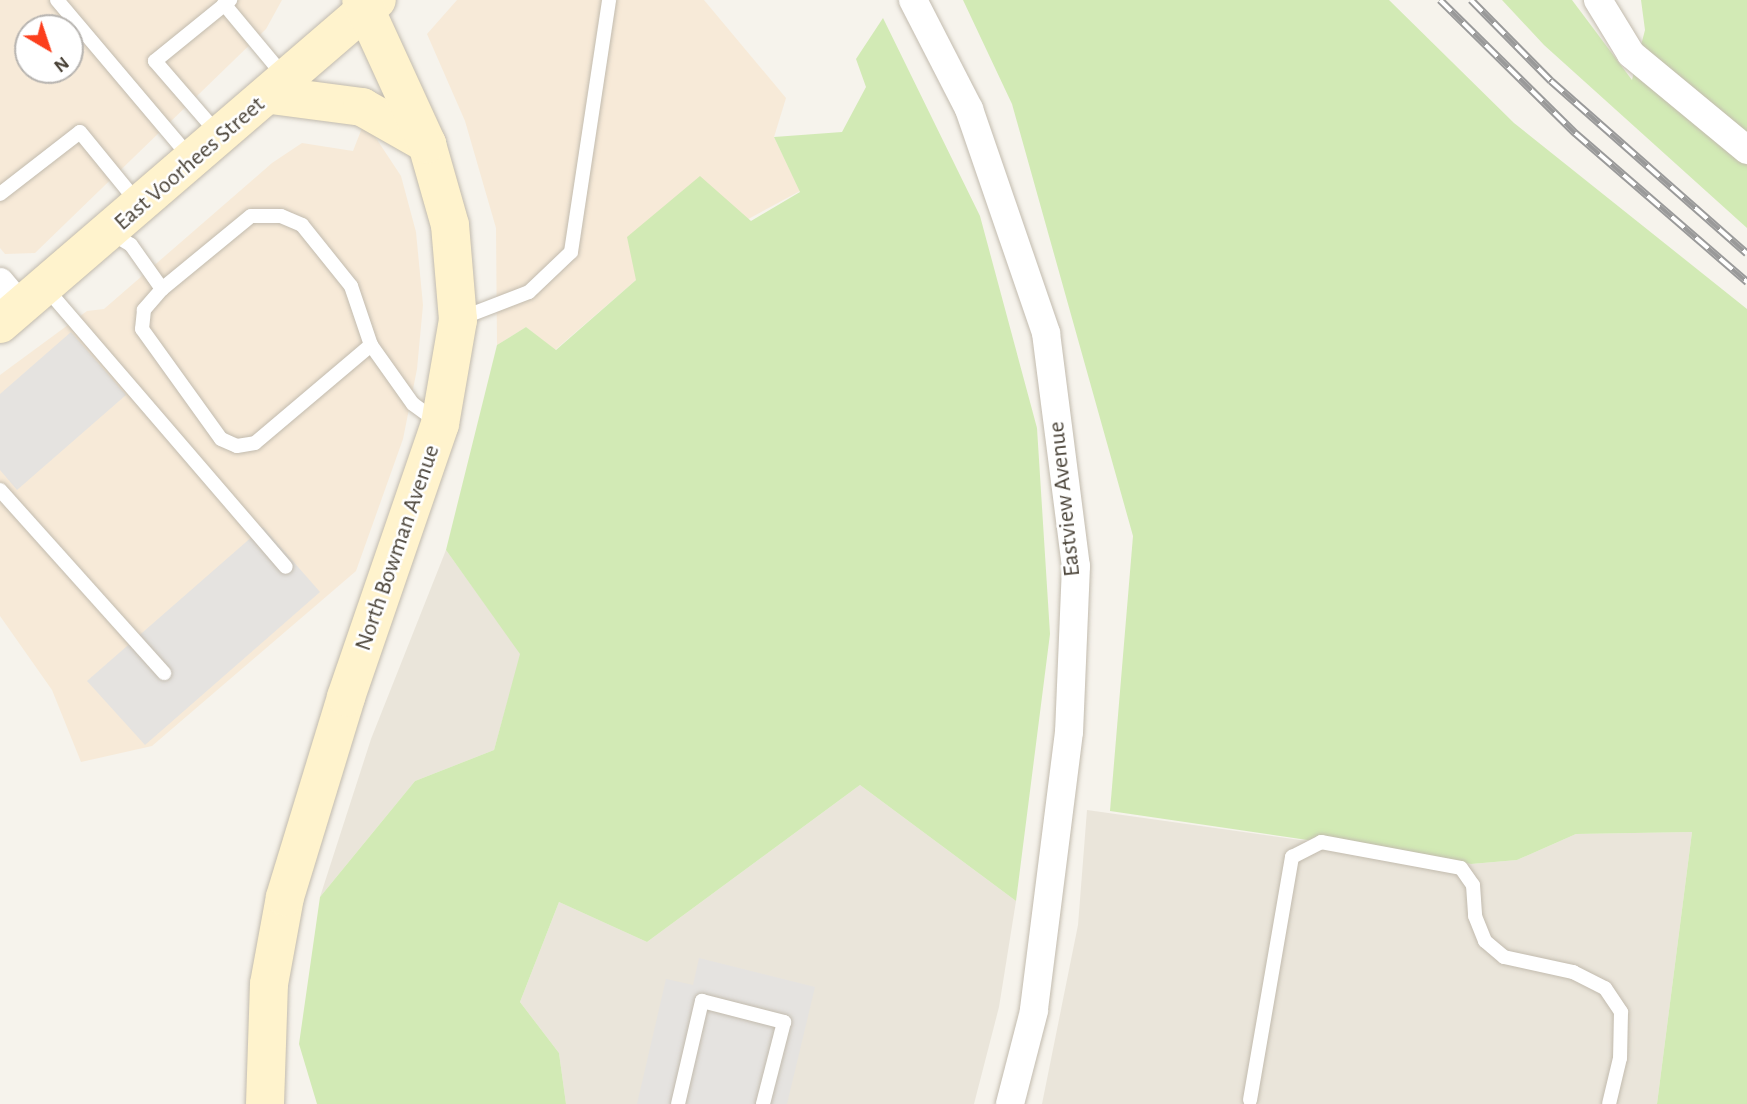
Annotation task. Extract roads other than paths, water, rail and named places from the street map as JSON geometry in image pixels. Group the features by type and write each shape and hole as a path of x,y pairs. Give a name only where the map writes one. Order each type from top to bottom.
{"street":[{"name":"Eastview Avenue","path":"913,0 969,108 1046,333 1076,566 1069,732 1034,1011 1010,1104"},
{"path":"1598,0 1631,54 1747,150"},
{"name":"East Voorhees Street","path":"16,300 110,233 141,207 280,87 368,3"},
{"name":"North Bowman Avenue","path":"265,1104 270,984 285,897 342,710 440,424 458,320 450,225 427,144 368,3"},
{"path":"280,87 362,107 427,144"}],"lane":[{"path":"57,0 207,149"},
{"path":"458,320 529,292 571,252 609,0"},
{"path":"207,149 155,61 227,2 280,87"},
{"path":"0,194 80,132 141,207"},
{"path":"371,345 255,443 237,446 221,439 142,329 144,310 162,289 251,216 281,216 302,225 351,286 371,345 413,404 440,424"},
{"path":"110,233 131,245 162,289"},
{"path":"16,300 286,567"},
{"path":"0,490 164,673"},
{"path":"1250,1100 1292,857 1321,842 1461,868 1473,885 1475,916 1485,941 1504,957 1573,972 1605,988 1620,1012 1620,1058 1609,1104"},
{"path":"678,1104 702,1000 783,1021 763,1104"}],"railway":[{"path":"1440,0 1575,133 1747,282"},
{"path":"1471,0 1551,81 1747,254"}]}
